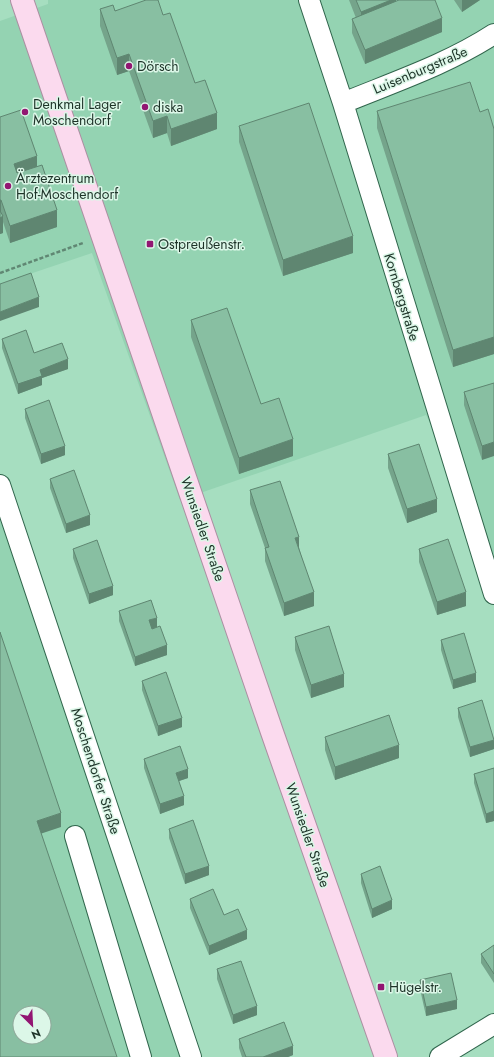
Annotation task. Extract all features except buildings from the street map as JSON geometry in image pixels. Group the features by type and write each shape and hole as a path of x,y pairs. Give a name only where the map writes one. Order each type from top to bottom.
{"main road":[{"name":"Wunsiedler Straße","path":"22,0 269,725 385,1057"}],"street":[{"name":"Kornbergstraße","path":"309,0 343,103 494,594"},
{"name":"Luisenburgstraße","path":"343,103 413,75 476,46 494,34"},
{"name":"Moschendorfer Straße","path":"0,485 191,1057"},
{"path":"75,836 141,1057"},
{"path":"440,1057 494,1024"}],"path":[{"path":"0,273 103,236"}],"shaded area":[{"path":"48,0 494,0 494,555 426,415 180,500 92,253 0,284 0,21 48,4"},
{"path":"0,520 187,1057 0,1057"}],"place":[{"name":"Dörsch","path":"129,66"},
{"name":"diska","path":"145,107"},
{"name":"Denkmal Lager Moschendorf","path":"25,112"},
{"name":"Ärztezentrum Hof-Moschendorf","path":"8,186"},
{"name":"Ostpreußenstr.","path":"150,244"},
{"name":"Hügelstr.","path":"381,987"}]}
